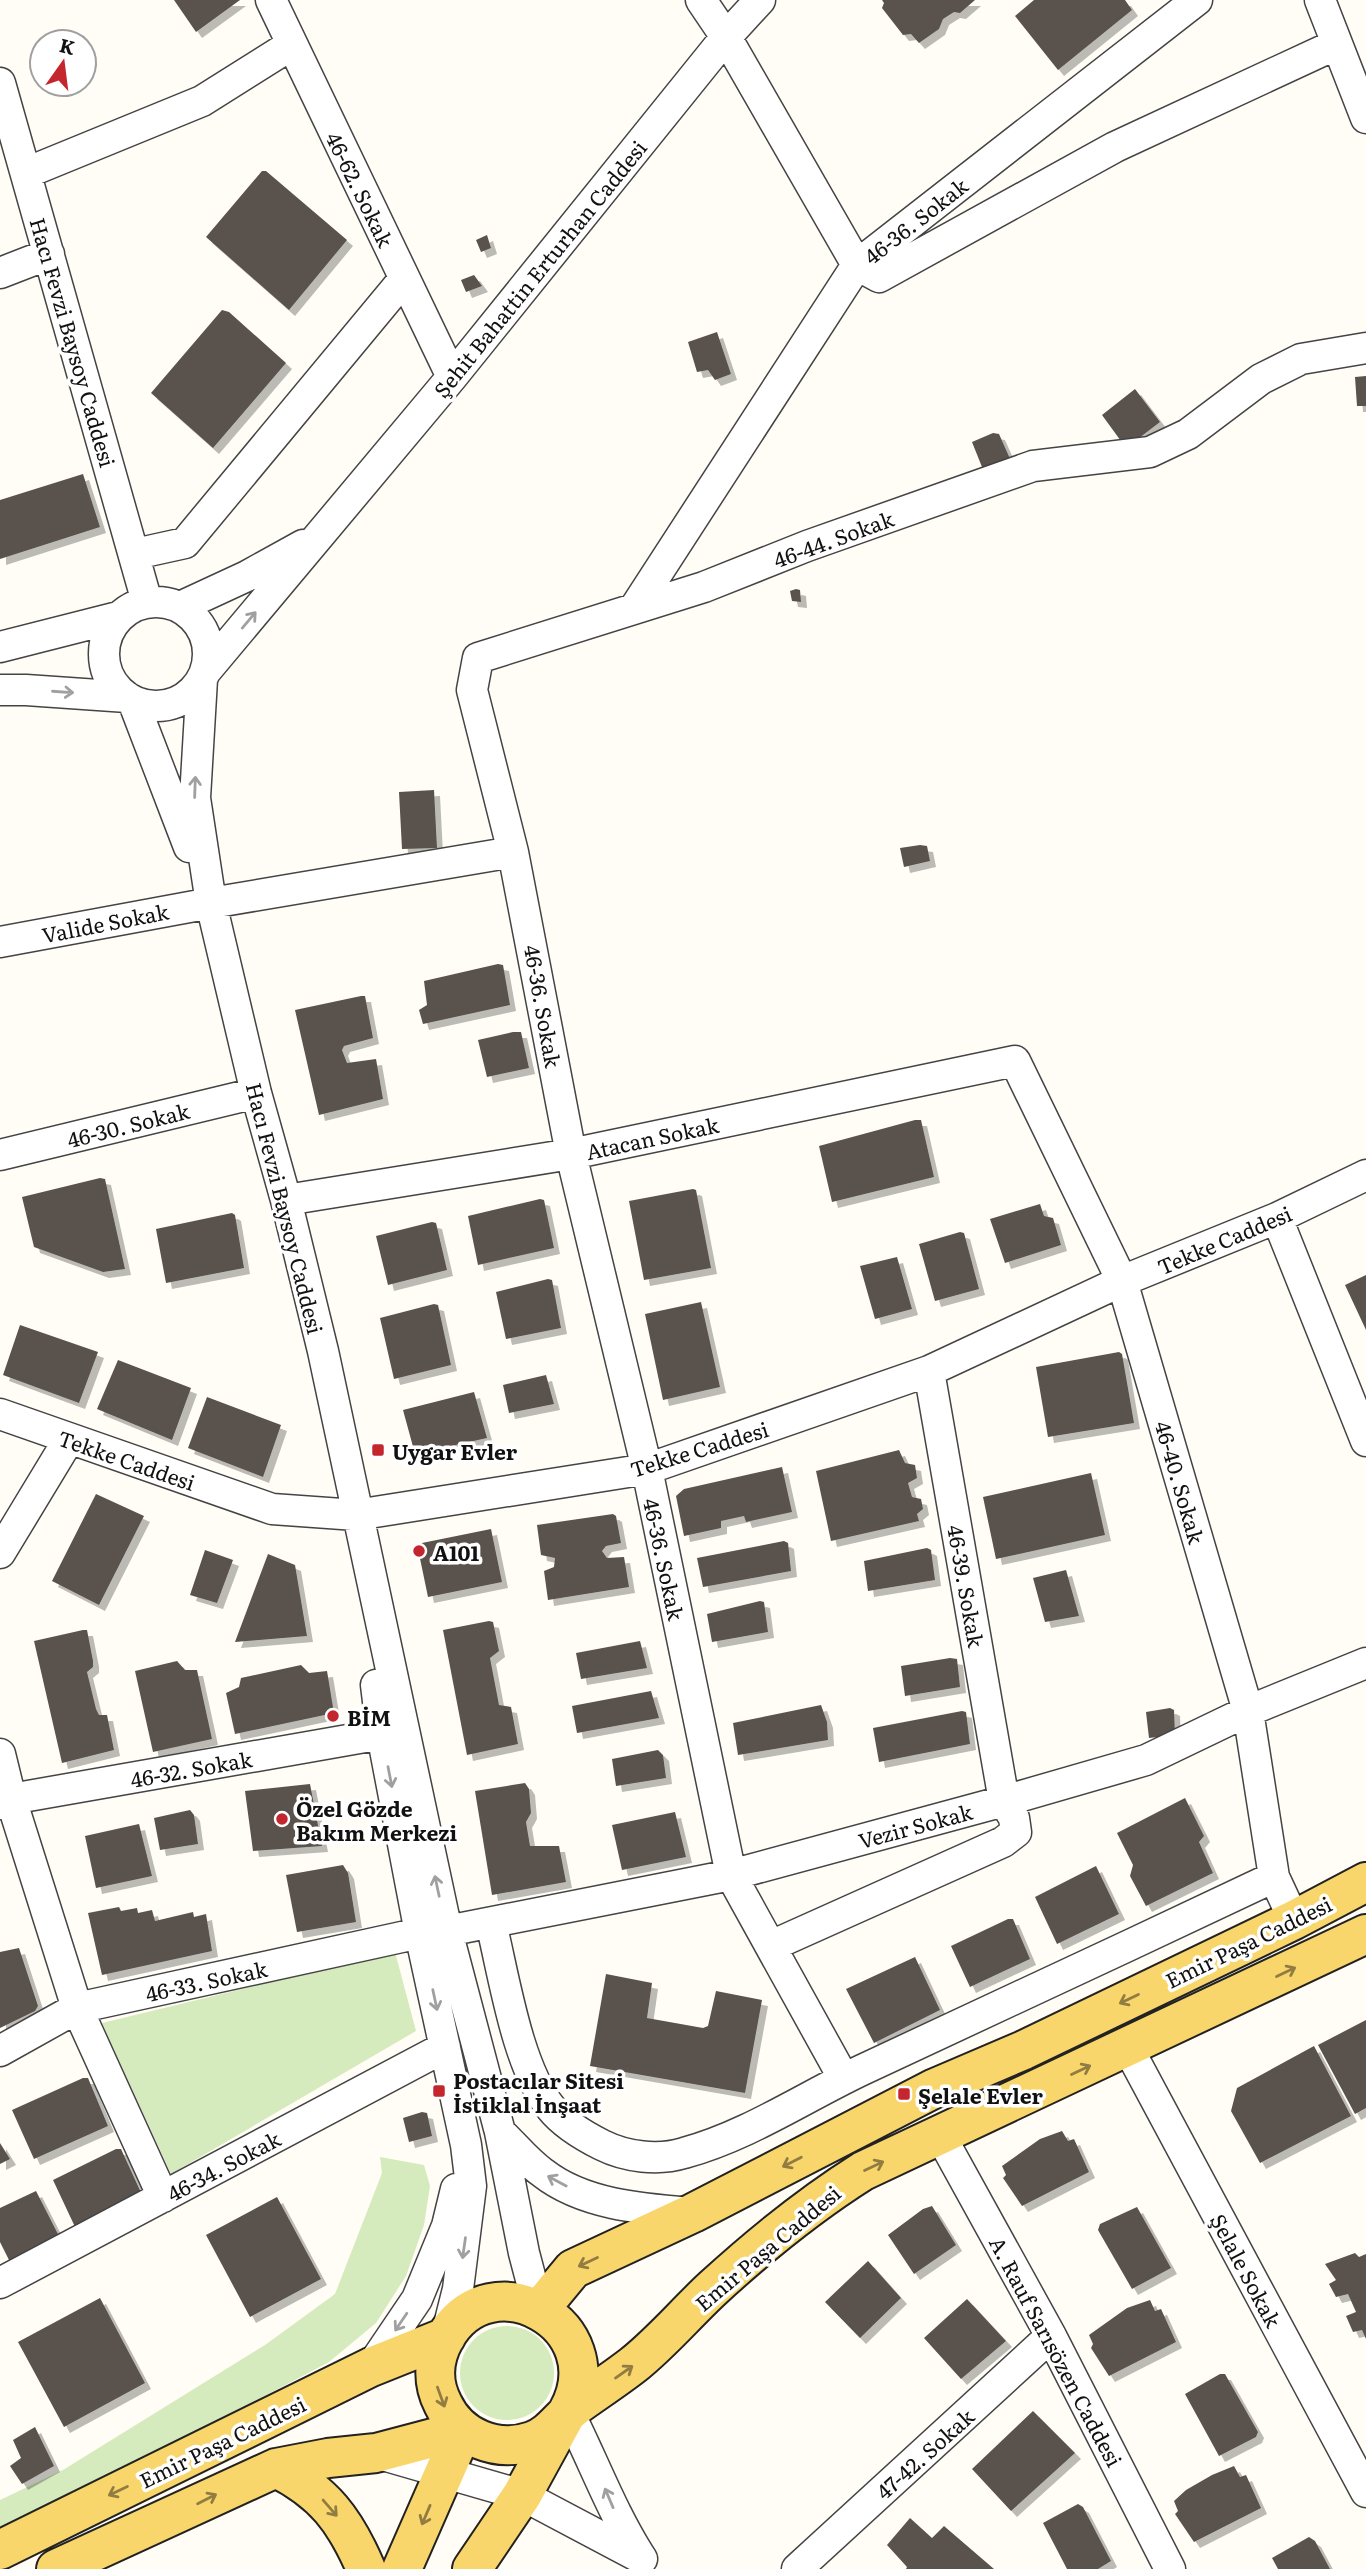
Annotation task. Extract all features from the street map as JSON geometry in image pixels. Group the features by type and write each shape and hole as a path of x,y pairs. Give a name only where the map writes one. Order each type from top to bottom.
{"main road":[{"name":"Emir Paşa Caddesi","path":"539,2310 573,2269 693,2213 934,2088 1024,2050 1294,1920 1366,1882"},
{"name":"Emir Paşa Caddesi","path":"568,2411 634,2365 712,2289 817,2200 863,2171 1366,1934"},
{"path":"472,2569 522,2495 568,2411 574,2399 579,2379 576,2353 571,2340 559,2324 539,2310 511,2302 484,2306 461,2319 446,2337 437,2358 436,2385 445,2409 463,2430 493,2444 520,2444 533,2441 550,2431 568,2411"},
{"name":"Emir Paşa Caddesi","path":"0,2550 371,2367 446,2337"},
{"path":"56,2569 276,2468 328,2458 376,2453 463,2430"},
{"path":"402,2569 463,2430"},
{"path":"276,2468 302,2481 329,2505 352,2537 366,2569"}],"street":[{"name":"46-62. Sokak","path":"271,0 452,377"},
{"path":"701,0 726,37 857,265 878,277 1115,147 1337,44"},
{"name":"Şehit Bahattin Erturhan Caddesi","path":"203,676 452,377 726,37 760,0"},
{"name":"46-36. Sokak","path":"634,609 857,265 1197,0"},
{"path":"1320,0 1366,118"},
{"path":"26,173 202,101 292,46"},
{"name":"Hacı Fevzi Baysoy Caddesi","path":"0,83 147,602"},
{"path":"0,273 49,254"},
{"path":"135,554 185,543 404,279"},
{"name":"46-44. Sokak","path":"513,852 472,690 478,658 704,587 807,546 1033,466 1150,452 1188,435 1261,379 1301,359 1366,348"},
{"name":"Şehit Bahattin Erturhan Caddesi","path":"180,607 247,576 318,537"},
{"path":"0,647 118,617 132,607 147,602 164,602 180,607 198,622 206,637 208,655 203,676 189,695 171,704 151,706 130,699 26,690 0,691"},
{"path":"118,617 106,637 104,657 112,682 130,699"},
{"name":"Hacı Fevzi Baysoy Caddesi","path":"203,676 195,798 211,902 256,1093 286,1200 323,1351 433,1932 445,2047 466,2145 471,2186 458,2289 446,2337"},
{"name":"Hacı Fevzi Baysoy Caddesi","path":"130,699 211,902"},
{"name":"46-36. Sokak","path":"513,852 535,957 570,1154 647,1469 731,1875 844,2078"},
{"name":"Valide Sokak","path":"0,942 211,902 513,852"},
{"name":"Atacan Sokak","path":"286,1200 570,1154 1015,1061"},
{"name":"46-40. Sokak","path":"1015,1061 1122,1281 1248,1712 1274,1877 1294,1920"},
{"name":"46-30. Sokak","path":"0,1155 256,1093"},
{"name":"Tekke Caddesi","path":"0,1414 272,1509 356,1515 647,1469 929,1371 1122,1281 1277,1218 1366,1175"},
{"path":"1277,1218 1366,1441"},
{"name":"46-39. Sokak","path":"771,1946 1003,1842 1016,1832 1014,1818 1004,1801 929,1371"},
{"path":"0,1553 69,1439"},
{"name":"Hacı Fevzi Baysoy Caddesi","path":"356,1515 382,1734 433,1932 500,2132 524,2253 539,2310"},
{"name":"Vezir Sokak","path":"433,1932 731,1875 1004,1801 1146,1760 1248,1712 1366,1663"},
{"name":"46-32. Sokak","path":"5,1802 382,1734"},
{"path":"0,1754 5,1802 77,2008 163,2197"},
{"path":"491,1923 523,2054 537,2088 552,2110 577,2131 601,2145 622,2154 661,2157 683,2154 727,2137 844,2078 1274,1877"},
{"name":"46-33. Sokak","path":"0,2051 77,2008 433,1932"},
{"name":"46-34. Sokak","path":"0,2283 445,2047"},
{"name":"Şelale Sokak","path":"1128,2048 1366,2492"},
{"path":"500,2132 543,2174 577,2192 612,2203 693,2213"},
{"name":"A. Rauf Sarısözen Caddesi","path":"940,2135 1051,2336 1162,2565"},
{"name":"Hacı Fevzi Baysoy Caddesi","path":"371,2367 417,2299 447,2226 466,2145"},
{"name":"47-42. Sokak","path":"797,2569 1051,2336"},
{"path":"568,2411 615,2512 647,2563"},
{"path":"376,2453 522,2495 647,2563"}],"green space":[{"path":"395,1952 416,2031 171,2174 102,2023"},
{"path":"380,2157 424,2165 430,2186 424,2225 406,2276 376,2323 329,2362 0,2535 0,2500 63,2470 265,2345 335,2294 382,2173"},
{"path":"507,2326 525,2330 540,2340 550,2355 554,2373 550,2391 540,2406 525,2416 507,2420 489,2416 474,2406 464,2391 460,2373 464,2355 474,2340 489,2330"}],"building":[{"path":"174,0 240,0 196,32"},
{"path":"882,0 975,0 960,13 954,12 943,19 939,29 919,43 911,34 903,35 882,8"},
{"path":"1034,0 1125,0 1132,10 1058,70 1015,16"},
{"path":"262,171 266,171 347,240 289,310 206,237"},
{"path":"487,235 491,248 481,252 476,240"},
{"path":"474,275 482,286 466,292 461,280"},
{"path":"222,310 229,312 286,363 213,448 151,393"},
{"path":"717,332 731,374 715,380 708,370 697,372 688,342"},
{"path":"1366,376 1366,406 1357,406 1355,377"},
{"path":"1135,389 1160,422 1126,448 1102,415"},
{"path":"993,433 999,434 1011,461 984,472 972,442"},
{"path":"83,474 100,527 0,559 0,500"},
{"path":"800,590 801,602 792,601 790,591"},
{"path":"434,790 437,848 402,849 399,792"},
{"path":"927,846 930,861 904,867 900,848"},
{"path":"503,965 510,1005 423,1024 419,1010 427,1005 424,981"},
{"path":"365,996 373,1038 344,1046 342,1050 347,1063 376,1059 383,1099 319,1115 295,1010"},
{"path":"521,1032 529,1068 487,1077 478,1040"},
{"path":"921,1120 934,1177 832,1202 819,1146"},
{"path":"105,1179 125,1269 103,1272 34,1247 22,1197"},
{"path":"696,1190 711,1268 644,1280 629,1201"},
{"path":"544,1200 554,1248 478,1265 468,1216"},
{"path":"1040,1204 1044,1216 1053,1218 1061,1245 1005,1263 990,1219"},
{"path":"232,1213 235,1215 244,1268 166,1283 156,1229"},
{"path":"436,1223 447,1270 388,1285 376,1236"},
{"path":"964,1233 979,1289 935,1301 919,1244"},
{"path":"897,1257 912,1309 875,1319 860,1266"},
{"path":"1366,1275 1366,1330 1345,1285"},
{"path":"552,1280 561,1328 506,1339 496,1292"},
{"path":"701,1302 720,1387 663,1400 645,1314"},
{"path":"438,1305 451,1365 394,1379 380,1318"},
{"path":"20,1325 98,1352 79,1403 3,1375"},
{"path":"1119,1352 1122,1354 1134,1423 1048,1437 1036,1367"},
{"path":"118,1360 191,1388 172,1440 97,1409"},
{"path":"546,1375 554,1404 509,1413 503,1385"},
{"path":"474,1392 487,1438 415,1454 403,1410"},
{"path":"207,1397 281,1425 263,1477 188,1448"},
{"path":"899,1450 905,1463 915,1465 917,1478 908,1483 912,1497 921,1499 923,1509 917,1514 919,1521 831,1541 816,1471"},
{"path":"782,1467 792,1512 746,1522 744,1516 721,1521 721,1528 684,1536 676,1496 684,1489"},
{"path":"1091,1473 1105,1535 996,1559 983,1497"},
{"path":"96,1494 144,1516 99,1605 52,1581"},
{"path":"613,1514 616,1516 621,1543 606,1546 602,1551 607,1558 624,1557 629,1587 548,1600 544,1571 554,1567 555,1558 541,1555 537,1525"},
{"path":"491,1529 502,1582 428,1597 417,1544"},
{"path":"784,1541 788,1543 791,1571 703,1587 697,1558"},
{"path":"927,1548 931,1550 935,1580 868,1591 864,1561"},
{"path":"205,1550 233,1560 217,1603 190,1595"},
{"path":"268,1554 295,1565 307,1636 235,1642"},
{"path":"1066,1570 1079,1616 1045,1622 1033,1578"},
{"path":"764,1602 768,1632 712,1642 707,1614"},
{"path":"493,1622 499,1651 490,1658 499,1705 511,1707 518,1744 467,1755 443,1630"},
{"path":"87,1630 93,1661 93,1667 87,1672 96,1709 99,1715 107,1715 114,1750 62,1763 34,1641"},
{"path":"640,1641 647,1668 581,1679 576,1653"},
{"path":"957,1659 960,1687 905,1696 901,1666"},
{"path":"177,1661 185,1670 197,1670 212,1739 153,1752 135,1671"},
{"path":"301,1665 309,1673 327,1671 334,1713 235,1734 226,1693 239,1687 241,1678"},
{"path":"651,1691 659,1718 577,1733 572,1706"},
{"path":"821,1705 827,1722 828,1740 738,1755 733,1723"},
{"path":"1170,1708 1174,1710 1175,1735 1149,1738 1146,1712"},
{"path":"966,1712 970,1744 879,1762 873,1728"},
{"path":"658,1750 663,1755 666,1778 616,1786 612,1759"},
{"path":"525,1783 529,1789 531,1813 526,1822 530,1846 559,1846 566,1882 492,1895 475,1791"},
{"name":"Özel Gözde Bakım Merkezi","path":"310,1784 322,1846 253,1851 245,1791"},
{"path":"1185,1798 1204,1836 1199,1842 1213,1873 1146,1906 1130,1876 1133,1865 1117,1833"},
{"path":"190,1810 194,1815 198,1844 160,1850 154,1818"},
{"path":"675,1812 686,1857 622,1870 612,1825"},
{"path":"139,1824 152,1876 96,1888 85,1836"},
{"path":"343,1865 348,1873 356,1922 297,1932 286,1875"},
{"path":"1096,1866 1119,1914 1057,1944 1035,1897"},
{"path":"119,1907 121,1911 137,1908 138,1913 152,1910 155,1921 193,1912 194,1917 206,1914 212,1951 102,1975 88,1913"},
{"path":"1013,1919 1030,1959 970,1987 951,1946"},
{"path":"19,1948 38,2006 35,2011 0,2028 0,1952"},
{"path":"915,1957 940,2010 874,2043 846,1989"},
{"path":"606,1974 652,1983 647,2018 703,2028 708,2026 716,1991 762,2000 745,2093 590,2066"},
{"path":"1366,2020 1366,2108 1355,2114 1318,2045"},
{"path":"1314,2046 1351,2116 1260,2163 1231,2111 1237,2088"},
{"path":"88,2078 108,2126 34,2159 12,2110"},
{"path":"427,2113 432,2136 409,2142 403,2118"},
{"path":"1062,2131 1068,2141 1074,2139 1089,2172 1022,2206 1003,2178 1006,2175 1002,2166 1040,2139"},
{"path":"0,2143 10,2159 0,2164"},
{"path":"121,2149 143,2197 76,2229 53,2180"},
{"path":"36,2191 62,2242 12,2266 0,2242 0,2208"},
{"path":"277,2197 321,2279 250,2317 206,2235"},
{"path":"932,2206 956,2245 914,2274 888,2235 923,2209"},
{"path":"1137,2207 1171,2268 1132,2289 1098,2230 1100,2224"},
{"path":"1355,2253 1359,2257 1366,2254 1366,2339 1362,2330 1353,2332 1346,2316 1356,2312 1348,2294 1336,2297 1329,2284 1336,2280 1325,2264"},
{"path":"868,2261 901,2298 860,2338 825,2302"},
{"path":"100,2298 145,2383 64,2427 18,2342"},
{"path":"967,2299 1006,2341 961,2379 924,2338"},
{"path":"1150,2300 1155,2311 1161,2309 1176,2342 1109,2376 1091,2348 1093,2344 1089,2335 1127,2308"},
{"path":"1220,2374 1225,2374 1258,2432 1256,2437 1219,2456 1185,2394"},
{"path":"1033,2411 1075,2453 1011,2511 972,2469"},
{"path":"35,2427 54,2466 22,2484 10,2466 21,2458 13,2440"},
{"path":"1234,2466 1240,2477 1246,2475 1261,2508 1194,2542 1175,2514 1178,2511 1174,2501 1186,2490"},
{"path":"1078,2504 1083,2507 1111,2561 1098,2569 1067,2569 1043,2523"},
{"path":"910,2518 932,2538 944,2526 994,2569 906,2569 887,2545"},
{"path":"1309,2537 1315,2541 1330,2569 1278,2569 1272,2558"}],"place":[{"name":"Uygar Evler","path":"378,1450"},
{"name":"A101","path":"419,1551"},
{"name":"BİM","path":"333,1716"},
{"name":"Özel Gözde Bakım Merkezi","path":"282,1819"},
{"name":"Postacılar Sitesi İstiklal İnşaat","path":"439,2091"},
{"name":"Şelale Evler","path":"904,2094"}]}
